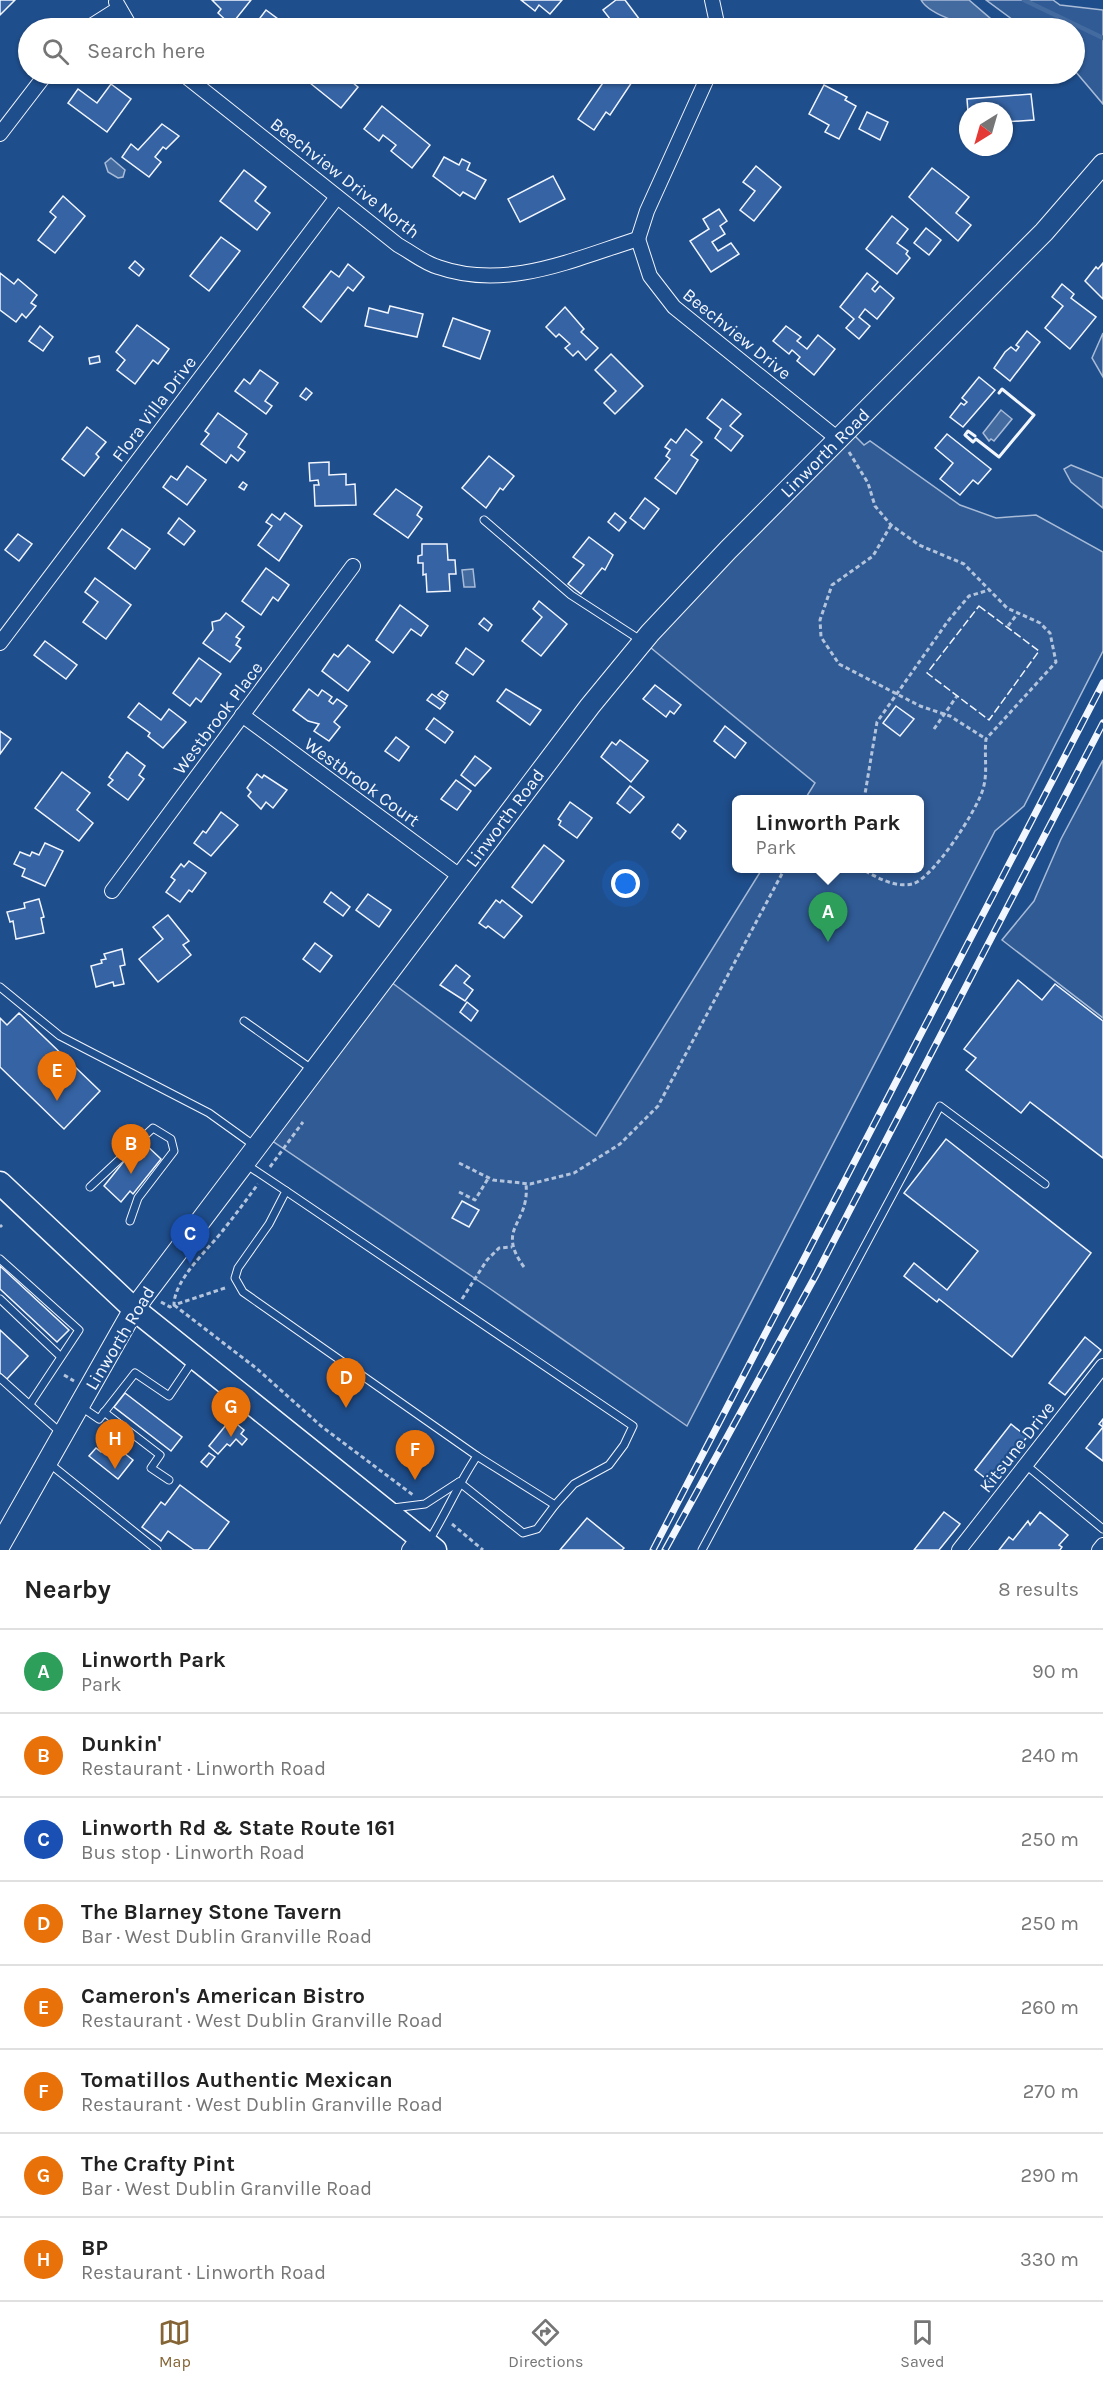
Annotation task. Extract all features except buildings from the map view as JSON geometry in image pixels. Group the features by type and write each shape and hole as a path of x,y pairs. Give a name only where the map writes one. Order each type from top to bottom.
{"main road":[{"name":"Linworth Road","path":"0,1545 134,1309 642,641 838,439 1044,232 1103,164"},
{"path":"0,1183 134,1309 383,1508 423,1545"}],"street":[{"path":"712,0 716,18"},
{"path":"100,18 117,4 125,18"},
{"path":"1,129 38,84"},
{"name":"Beechview Drive North","path":"196,84 398,245 438,267 482,276 522,274 565,264 638,238"},
{"path":"638,238 647,211 704,84"},
{"name":"Flora Villa Drive","path":"0,643 337,197"},
{"name":"Beechview Drive","path":"638,238 650,276 674,307 838,439"},
{"name":"Westbrook Place","path":"112,891 353,566"},
{"name":"Westbrook Court","path":"242,716 461,877"},
{"name":"Kitsune Drive","path":"959,1550 1103,1366"},
{"path":"1099,1550 1103,1545"}],"lane":[{"path":"484,520 571,595 642,641"},
{"path":"0,987 60,1035 209,1113 256,1148"},
{"path":"244,1021 315,1071"},
{"path":"702,1550 939,1106 1045,1184"},
{"path":"90,1187 153,1128 171,1139 174,1151 138,1198 130,1221"},
{"path":"245,1164 633,1426 624,1445 609,1465 574,1484 555,1504 537,1529 523,1533 459,1482"},
{"path":"286,1191 269,1224 238,1268 235,1278 243,1292 477,1456 555,1504"},
{"path":"0,1259 79,1330 30,1404"},
{"path":"0,1299 60,1356"},
{"path":"80,1406 99,1419 135,1373 169,1395 196,1357"},
{"path":"0,1378 63,1435"},
{"path":"104,1412 160,1455 150,1468 169,1480"},
{"path":"423,1545 443,1518 459,1482 477,1456"},
{"path":"48,1462 157,1550"},
{"path":"1026,1465 1103,1529"},
{"path":"383,1508 425,1504 459,1482"}],"path":[{"path":"838,439 857,462 875,506 891,525 919,545 964,564 1007,608 1040,622 1050,633 1056,662 986,739 986,772 983,791 932,871 913,884 897,885 871,873"},
{"path":"891,525 873,556 832,585 820,620 821,637 839,664 920,706 945,714 986,739"},
{"path":"865,795 877,722 969,596 988,590"},
{"path":"1008,626 1018,613"},
{"path":"934,729 957,696"},
{"path":"459,1163 489,1178 526,1184 574,1173 620,1144 657,1106 782,873"},
{"path":"174,1305 178,1289 207,1247 222,1232 303,1122"},
{"path":"459,1192 475,1200 489,1178"},
{"path":"524,1267 512,1247 512,1237 527,1198 526,1184"},
{"path":"457,1307 487,1260 499,1248 512,1247"},
{"path":"166,1305 174,1305 225,1288"},
{"path":"174,1305 256,1368 321,1426 425,1504"},
{"path":"64,1375 74,1381"},
{"path":"443,1518 483,1550"}],"shaded area":[{"path":"921,0 969,0 990,18 948,18 926,6"},
{"path":"986,0 1053,0 1060,5 1103,10 1103,104 1085,83 1085,18 1010,18"},
{"path":"111,158 125,170 123,177 118,178 108,172 105,163"},
{"path":"1103,333 1103,377 1092,358"},
{"path":"1001,410 1012,419 994,441 991,439 989,441 983,433"},
{"path":"853,434 864,445 870,441 960,505 996,518 1036,515 1103,552 1103,651 1024,806 995,831 687,1426 271,1140 391,982 596,1136 760,873 924,873 924,795 808,795 815,783 645,643"},
{"path":"1071,465 1103,478 1103,508 1071,482 1064,469"},
{"path":"473,569 475,587 464,587 462,570"},
{"path":"1103,760 1103,1018 1002,940 1034,901 1061,839"}],"waterway":[{"path":"1024,0 1061,18"},
{"path":"1085,29 1103,38"}],"railway":[{"path":"653,1550 1103,683"},
{"path":"665,1550 816,1275 1103,723"}],"fence":[{"path":"979,606 1039,651 989,720 927,673 979,606"}],"wall":[{"path":"975,436 968,431 965,435 973,442 976,439 999,457 1034,415 1002,389 999,393"}],"place":[{"name":"Linworth Park","path":"828,942"},
{"name":"Cameron's American Bistro","path":"57,1101"},
{"name":"Dunkin'","path":"131,1174"},
{"name":"Linworth Rd & State Route 161","path":"190,1264"},
{"name":"The Blarney Stone Tavern","path":"346,1408"},
{"name":"The Crafty Pint","path":"231,1437"},
{"name":"BP","path":"115,1469"},
{"name":"Tomatillos Authentic Mexican","path":"415,1480"}]}
